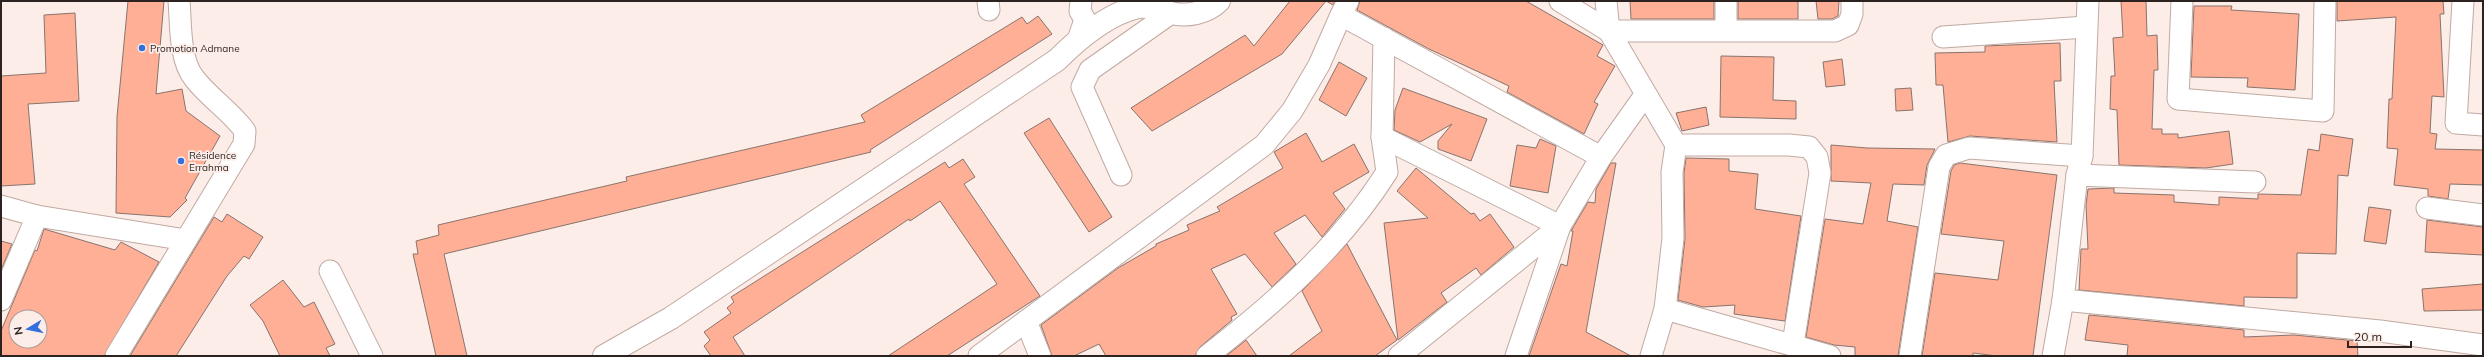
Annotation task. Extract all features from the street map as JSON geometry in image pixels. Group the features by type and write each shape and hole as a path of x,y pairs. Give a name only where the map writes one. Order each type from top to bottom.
{"street":[{"path":"116,356 244,144 245,131 236,118 194,78 186,60 178,1"},
{"path":"1079,38 1085,20 1080,11 1081,1"},
{"path":"604,356 677,314 1044,69 1057,60 1079,38 1114,17 1139,7 1161,8 1171,13 1196,14 1214,6 1219,1"},
{"path":"1560,1 1609,31 1726,29 1835,31 1848,25 1852,14 1852,1"},
{"path":"1606,1 1609,31 1645,95 1676,145 1672,172 1673,238 1665,309 1651,356"},
{"path":"1726,1 1726,29"},
{"path":"2053,356 2063,300 2080,166 2088,1"},
{"path":"2182,1 2178,99 2323,111 2325,1"},
{"path":"2463,1 2456,123 2483,125"},
{"path":"979,356 1264,145 1292,111 1319,64 1345,8 1384,38 1601,157"},
{"path":"1121,175 1082,87 1090,70 1171,13"},
{"path":"1943,37 2086,27"},
{"path":"1207,356 1245,326 1326,253 1371,199 1387,172 1382,137 1384,38"},
{"path":"1516,356 1560,226 1601,157 1645,95"},
{"path":"1382,137 1560,226"},
{"path":"1676,145 1789,144 1809,147 1817,157 1820,173 1793,344"},
{"path":"1910,356 1939,168 1946,155 1969,148 2080,166 2255,182"},
{"path":"1,206 37,216 186,240"},
{"path":"2426,208 2483,215"},
{"path":"1,300 37,216"},
{"path":"1399,356 1560,226"},
{"path":"330,271 372,356"},
{"path":"2063,300 2380,331 2483,345"},
{"path":"1665,309 1793,344 1830,356"},
{"path":"1026,321 1040,356"}],"building":[{"path":"128,1 164,1 156,94 182,89 186,111 220,136 185,198 187,200 170,217 116,213 117,117"},
{"path":"1290,1 1326,1 1282,54 1152,131 1131,108 1245,35 1254,46"},
{"path":"1326,1 1335,1 1333,5"},
{"path":"1360,1 1526,1 1603,45 1597,56 1615,66 1594,102 1598,104 1584,134 1507,92 1509,86 1429,49 1357,10"},
{"path":"1630,1 1714,1 1714,19 1631,19"},
{"path":"1738,1 1798,1 1798,19 1738,19"},
{"path":"1816,1 1839,1 1838,16 1832,19 1818,19"},
{"path":"2121,1 2146,1 2147,36 2157,35 2158,70 2154,70 2152,129 2162,129 2162,134 2178,134 2178,138 2229,131 2233,164 2206,168 2119,165 2117,110 2110,109 2111,76 2115,76 2113,38 2123,37"},
{"path":"2337,1 2443,1 2444,14 2440,14 2444,97 2432,96 2430,133 2437,134 2435,149 2483,150 2483,185 2450,184 2448,199 2428,196 2428,189 2394,185 2398,149 2387,148 2389,99 2392,99 2396,17 2337,21"},
{"path":"2194,6 2232,6 2231,10 2299,14 2295,90 2247,87 2248,78 2191,77"},
{"path":"75,13 79,101 28,104 35,184 1,186 1,76 46,73 44,15"},
{"path":"1038,16 1052,34 870,150 871,152 444,254 467,356 436,356 413,254 418,254 416,241 439,235 438,225 627,181 626,177 865,122 861,115 1022,17 1027,24"},
{"path":"2060,43 2061,81 2054,81 2057,142 1970,136 1948,142 1943,85 1936,85 1935,53 1985,52 1985,46"},
{"path":"1721,56 1774,57 1773,100 1796,101 1796,119 1720,117"},
{"path":"1842,59 1845,85 1826,87 1823,62"},
{"path":"1339,62 1367,78 1346,116 1319,100"},
{"path":"1403,88 1487,119 1471,161 1438,149 1438,141 1452,124 1420,142 1394,130 1395,110"},
{"path":"1911,88 1913,110 1896,111 1895,89"},
{"path":"1706,107 1709,125 1682,131 1676,113"},
{"path":"1049,118 1112,217 1089,232 1024,133"},
{"path":"1306,133 1322,162 1354,144 1369,172 1333,193 1345,209 1322,237 1305,215 1274,233 1296,264 1272,287 1245,254 1211,269 1237,314 1231,317 1232,320 1200,347 1195,356 1106,356 1099,344 1074,356 1052,356 1041,325 1118,268 1156,246 1156,244 1189,230 1187,225 1220,211 1217,207 1283,168 1274,152"},
{"path":"2321,134 2353,139 2348,176 2338,175 2336,254 2297,253 2297,298 2244,297 2244,306 2079,290 2081,249 2088,249 2086,205 2088,189 2114,188 2114,193 2174,195 2174,202 2219,205 2219,197 2258,199 2258,194 2301,195 2308,149 2319,151"},
{"path":"1540,139 1556,146 1548,193 1510,186 1517,145 1536,148"},
{"path":"1831,145 1867,148 1935,149 1927,165 1924,185 1893,184 1887,221 1918,227 1898,356 1855,356 1855,347 1834,345 1806,337 1825,219 1863,224 1871,183 1831,181"},
{"path":"1686,158 1729,159 1729,171 1758,174 1755,209 1801,216 1785,321 1734,314 1735,305 1703,307 1678,300 1685,239 1684,173"},
{"path":"963,159 975,177 964,184 1040,296 947,356 888,356 997,284 940,201 910,221 909,219 733,337 745,356 711,356 704,346 710,340 704,332 731,313 727,308 734,302 731,297 945,162 949,168"},
{"path":"1611,163 1616,163 1586,332 1631,356 1529,356 1561,264 1567,266 1573,231 1571,231 1588,202 1595,203 1596,189"},
{"path":"1960,163 2057,175 2033,356 1997,356 1973,353 1973,356 1922,356 1935,273 1998,280 2004,241 1941,234 1951,171 1954,165"},
{"path":"1416,168 1471,214 1474,213 1480,221 1490,214 1514,247 1481,275 1476,268 1441,293 1447,302 1398,340 1384,223 1428,218 1397,191"},
{"path":"2369,207 2391,210 2386,244 2364,241"},
{"path":"227,214 263,237 249,259 244,256 227,276 176,356 130,356 214,217 222,222"},
{"path":"2427,220 2483,227 2483,255 2425,252"},
{"path":"44,229 115,250 121,242 159,262 104,356 1,356 1,331 8,314 8,349 48,349 48,309 10,309 35,250 37,251"},
{"path":"1,241 12,244 1,270"},
{"path":"1347,244 1397,340 1375,356 1289,356 1322,331 1302,291"},
{"path":"283,280 304,307 314,302 335,344 326,348 330,356 280,356 263,321 250,305"},
{"path":"2483,284 2483,310 2424,311 2422,289"},
{"path":"2089,315 2244,330 2244,337 2294,335 2357,341 2358,356 2127,356 2128,345 2085,340"},
{"path":"1246,340 1257,356 1226,356 1240,345"}],"place":[{"name":"Promotion Admane","path":"142,48"},
{"name":"Résidence Errahma","path":"181,161"}]}
